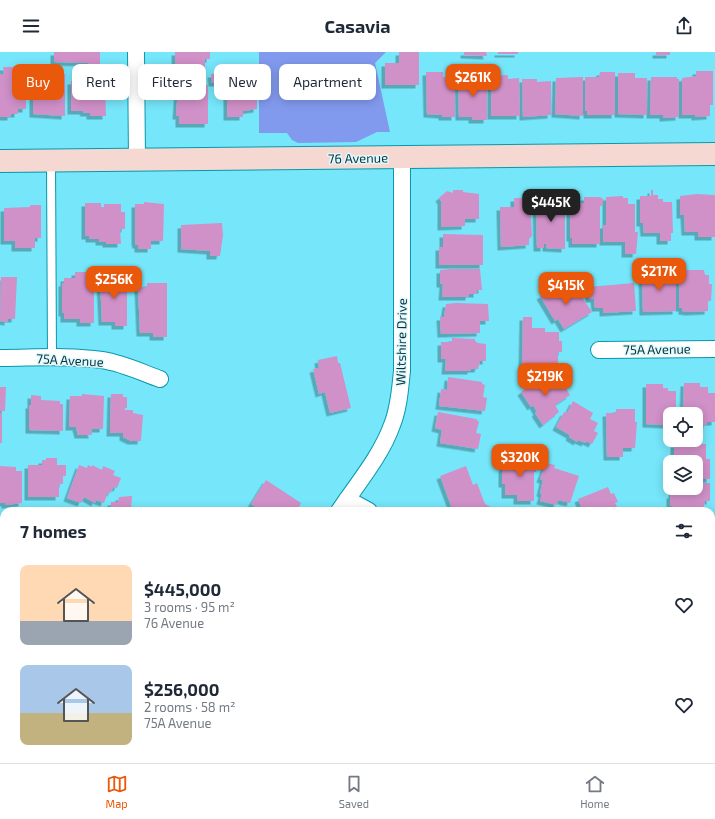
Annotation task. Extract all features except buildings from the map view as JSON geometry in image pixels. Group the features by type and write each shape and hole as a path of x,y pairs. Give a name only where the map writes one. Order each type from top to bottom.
{"street":[{"path":"136,52 137,160"},
{"name":"76 Avenue","path":"0,162 715,154"},
{"name":"Wiltshire Drive","path":"343,505 379,451 392,425 399,398 402,371 402,158"},
{"name":"75A Avenue","path":"599,350 715,349"},
{"name":"75A Avenue","path":"0,358 102,360 131,368 160,379"}],"lane":[{"path":"51,161 52,358"}],"shaded area":[{"path":"259,52 386,52 375,64 279,64 279,100 376,100 376,68 390,132 377,132 356,142 298,143 292,140 287,133 259,133 259,100 271,100 271,64 259,64"}]}
